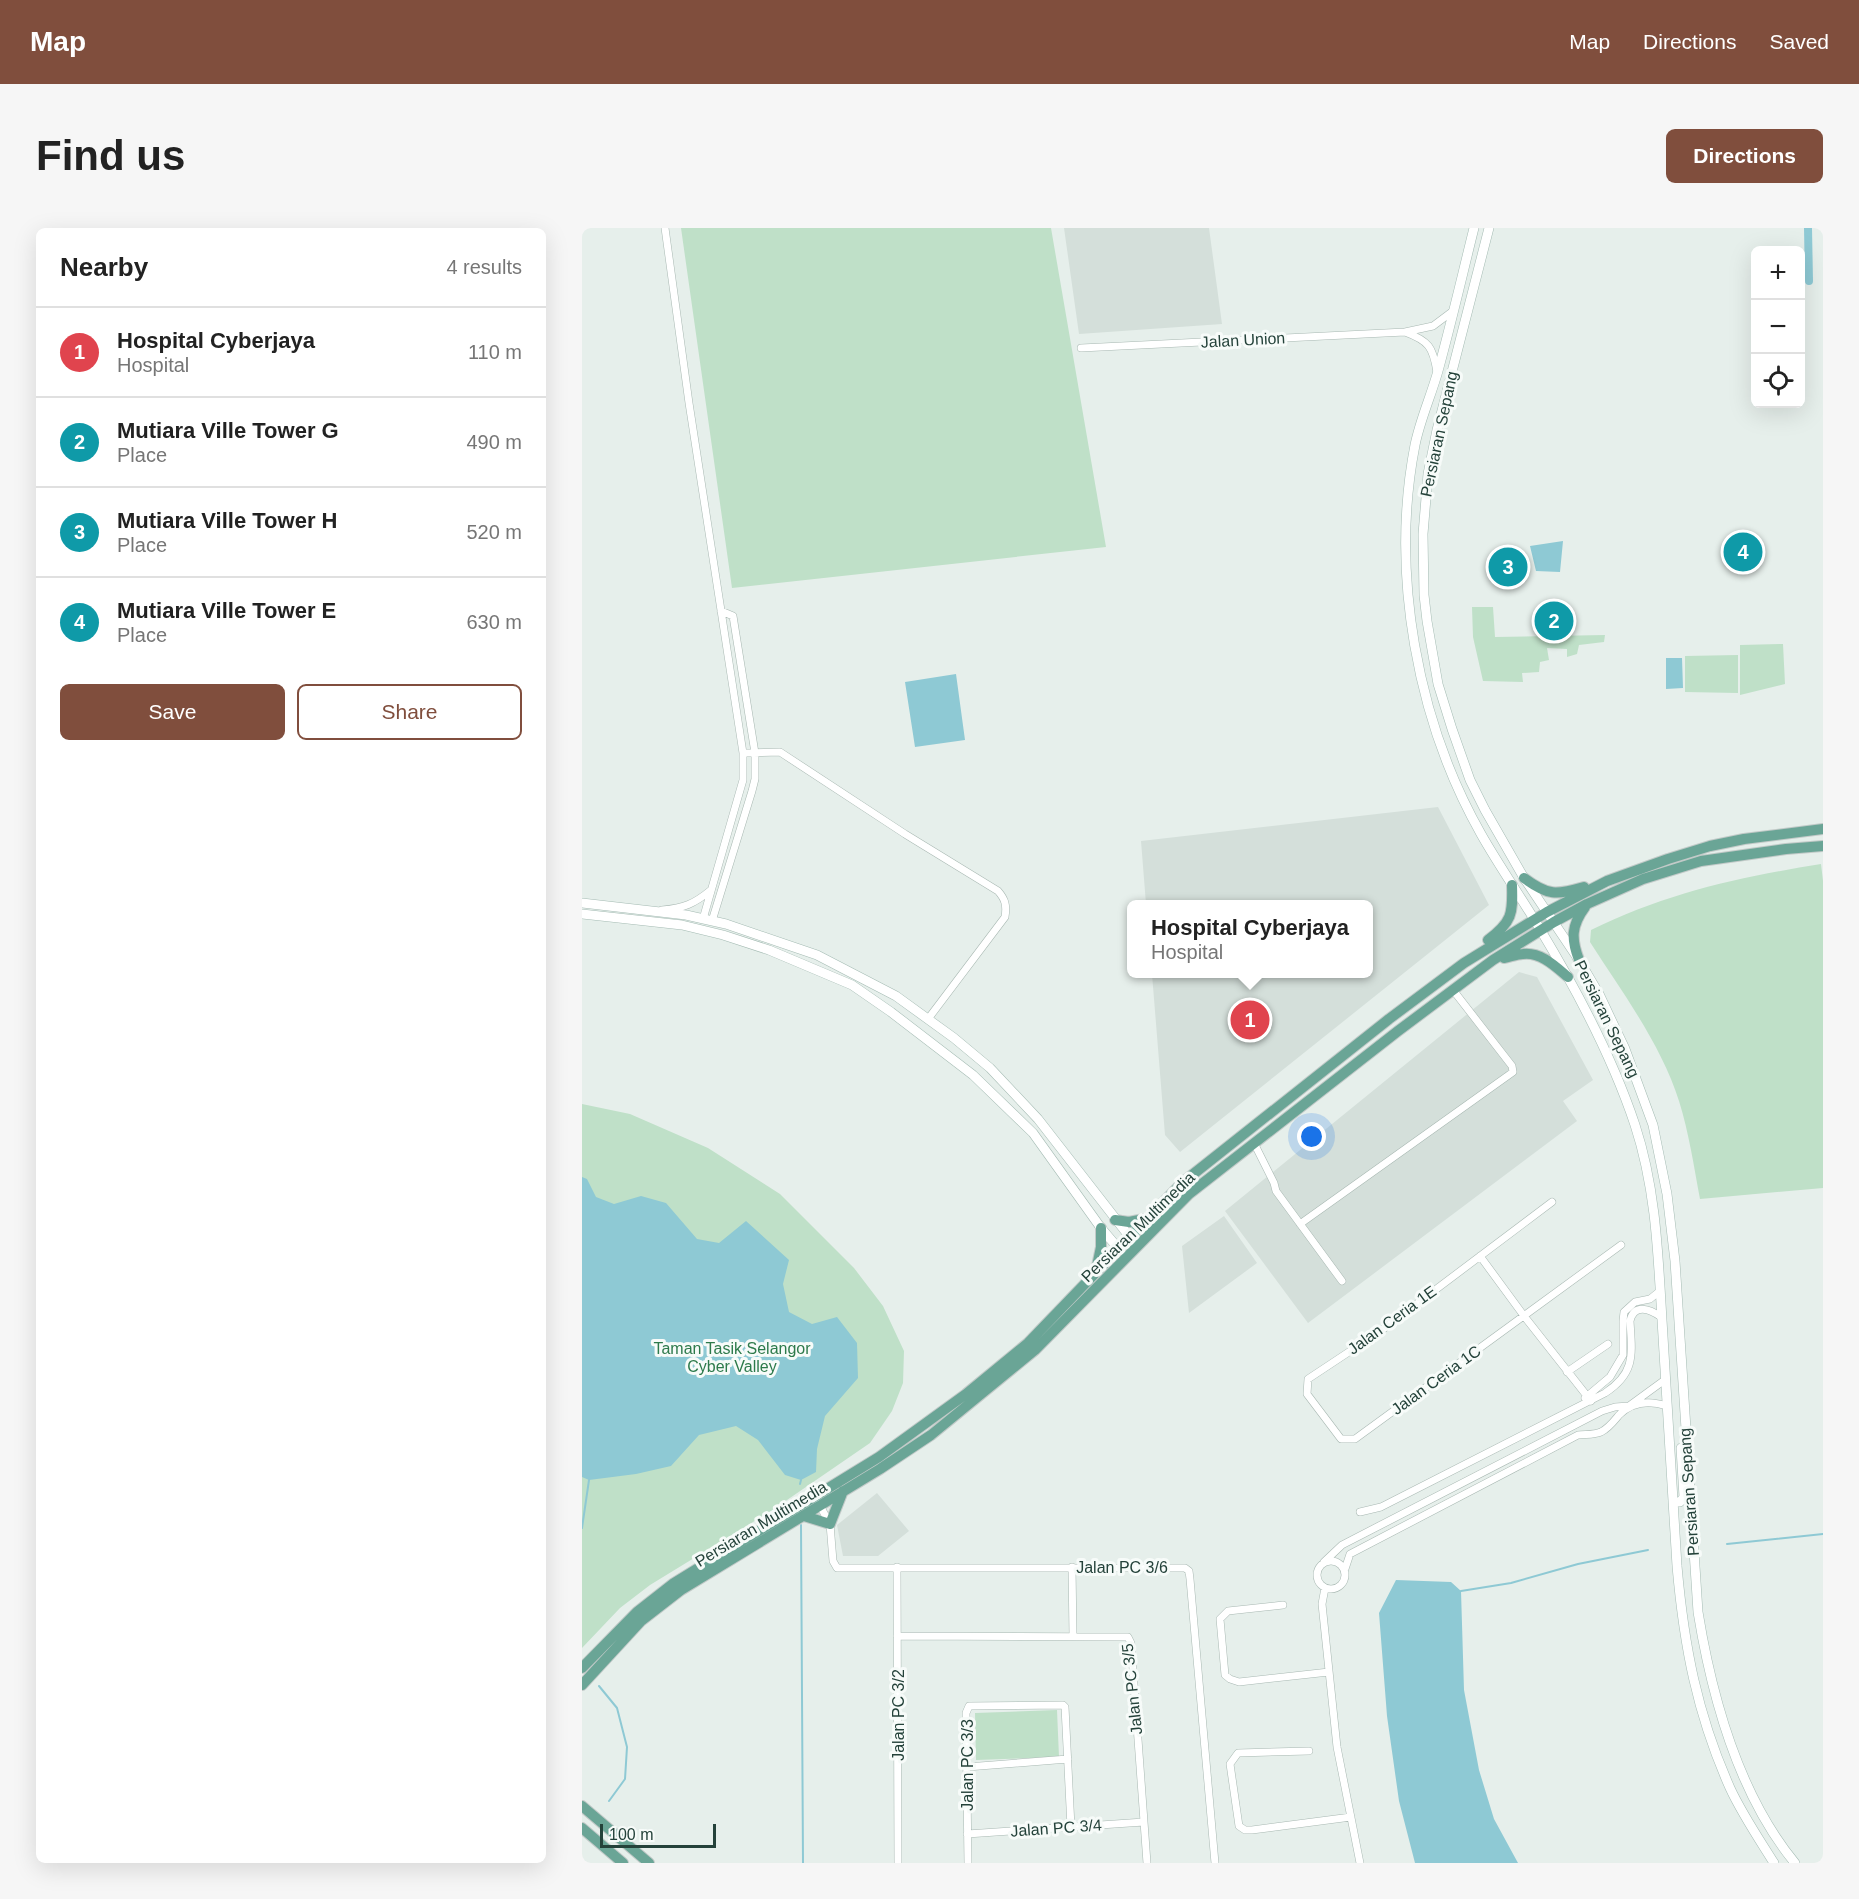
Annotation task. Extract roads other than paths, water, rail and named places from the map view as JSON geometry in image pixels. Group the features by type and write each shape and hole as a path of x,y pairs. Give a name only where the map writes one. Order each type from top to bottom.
{"main road":[{"name":"Persiaran Multimedia","path":"582,1668 637,1612 674,1583 818,1501 966,1394 1028,1343 1182,1183 1382,1024 1464,963 1534,919 1607,881 1710,846 1744,838 1823,829"},
{"name":"Persiaran Multimedia","path":"582,1684 641,1621 660,1605 804,1516 818,1501 843,1491 931,1435 1018,1364 1058,1327 1174,1209 1254,1143 1492,960 1587,904 1643,879 1701,861 1823,846"},
{"path":"1524,878 1549,893 1561,894 1607,881"},
{"path":"1464,963 1505,927 1511,913 1512,885"},
{"path":"1579,960 1573,941 1573,931 1576,921 1587,904"},
{"path":"1492,960 1533,954 1546,960 1568,976"},
{"path":"1115,1220 1129,1222 1146,1218"},
{"path":"1096,1271 1101,1246 1101,1228"},
{"path":"804,1516 830,1524 843,1491"},
{"path":"582,1806 649,1863"},
{"path":"582,1828 623,1863"}],"street":[{"path":"665,228 742,753 743,780 711,890 708,920"},
{"name":"Persiaran Sepang","path":"1474,228 1454,311 1416,444 1409,492 1407,570 1414,639 1428,706 1449,768 1481,834 1583,1002 1626,1100 1636,1130 1652,1196 1682,1615 1690,1669 1710,1740 1731,1790 1774,1863"},
{"name":"Persiaran Sepang","path":"1489,228 1440,418 1428,474 1423,525 1424,595 1436,675 1470,780 1524,878 1579,960 1626,1049 1653,1125 1666,1185 1671,1224 1698,1612 1707,1666 1726,1732 1746,1783 1768,1824 1795,1863"},
{"name":"Jalan Union","path":"1082,348 1406,332 1433,326 1454,311"},
{"path":"1406,332 1422,338 1429,345 1434,356 1437,374"},
{"path":"708,920 755,779 754,753 733,616 721,611"},
{"path":"742,753 780,752 905,834 998,891 1003,897 1006,904 1005,916 928,1019"},
{"path":"650,910 681,908 711,890"},
{"path":"582,903 650,910 708,920 817,955 896,996 954,1038 990,1068 1038,1119 1129,1236"},
{"path":"582,914 682,926 723,935 769,950 852,985 973,1075 1033,1133 1118,1248"},
{"path":"1300,1224 1513,1072 1512,1066 1453,990"},
{"path":"1254,1143 1276,1191 1342,1281"},
{"name":"Jalan Ceria 1E","path":"1346,1440 1341,1439 1307,1394 1308,1380 1382,1330 1552,1202"},
{"name":"Jalan Ceria 1C","path":"1346,1440 1355,1439 1621,1245"},
{"path":"1480,1256 1589,1399"},
{"path":"1589,1399 1610,1377 1623,1355 1624,1312 1635,1302 1650,1299 1660,1291"},
{"path":"1360,1512 1381,1507 1618,1385 1632,1356 1631,1315 1637,1310 1644,1309 1661,1317"},
{"path":"1567,1372 1608,1344"},
{"path":"1666,1379 1629,1406 1602,1432 1578,1435 1350,1554 1347,1558 1345,1578 1341,1585 1334,1589 1325,1588 1319,1583 1316,1575 1318,1567 1342,1545 1602,1411 1615,1407 1629,1406 1641,1403 1654,1402 1667,1406"},
{"path":"1673,1502 1680,1502 1683,1497 1682,1380"},
{"name":"Jalan PC 3/6","path":"818,1501 830,1524 833,1561 837,1568 1182,1567 1189,1571 1215,1863"},
{"path":"1324,1562 1336,1561 1345,1569"},
{"name":"Jalan PC 3/2","path":"897,1567 898,1863"},
{"path":"1072,1567 1073,1636"},
{"path":"1325,1588 1322,1604 1337,1747 1360,1863"},
{"path":"1283,1605 1228,1611 1224,1615 1221,1619 1225,1675 1239,1682 1329,1672"},
{"name":"Jalan PC 3/5","path":"897,1636 1128,1637 1131,1643 1148,1863"},
{"name":"Jalan PC 3/3","path":"968,1863 966,1713 969,1706 1063,1705 1065,1707 1071,1827"},
{"path":"1309,1750 1238,1753 1230,1764 1239,1826 1245,1830 1252,1830 1351,1817"},
{"path":"967,1767 1068,1759"},
{"name":"Jalan PC 3/4","path":"968,1834 1144,1822"}],"water":[{"path":"1563,541 1560,572 1536,571 1530,546"},
{"path":"1666,658 1682,658 1683,688 1666,689"},
{"path":"956,674 965,740 915,747 905,682"},
{"path":"582,1177 587,1179 596,1197 614,1204 641,1196 666,1203 697,1239 719,1243 746,1221 789,1260 783,1284 789,1312 812,1324 837,1317 857,1343 858,1378 825,1416 817,1449 816,1472 801,1480 785,1475 758,1440 736,1426 699,1435 671,1466 636,1474 589,1480 582,1477"},
{"path":"1396,1580 1451,1582 1461,1591 1464,1690 1479,1770 1494,1819 1518,1863 1415,1863 1399,1801 1387,1716 1379,1613"}],"waterway":[{"path":"1808,228 1809,281"},
{"path":"582,1528 589,1480"},
{"path":"800,1484 801,1480"},
{"path":"801,1525 803,1863"},
{"path":"1727,1544 1823,1534"},
{"path":"1461,1591 1511,1583 1578,1564 1648,1550"},
{"path":"599,1686 617,1708 627,1747 625,1779 609,1801"}],"place":[{"name":"Mutiara Ville Tower E","path":"1743,552"},
{"name":"Mutiara Ville Tower H","path":"1508,567"},
{"name":"Mutiara Ville Tower G","path":"1554,621"},
{"name":"Hospital Cyberjaya","path":"1250,1020"}],"park label":[{"name":"Taman Tasik Selangor Cyber Valley","path":"732,1357"}]}
